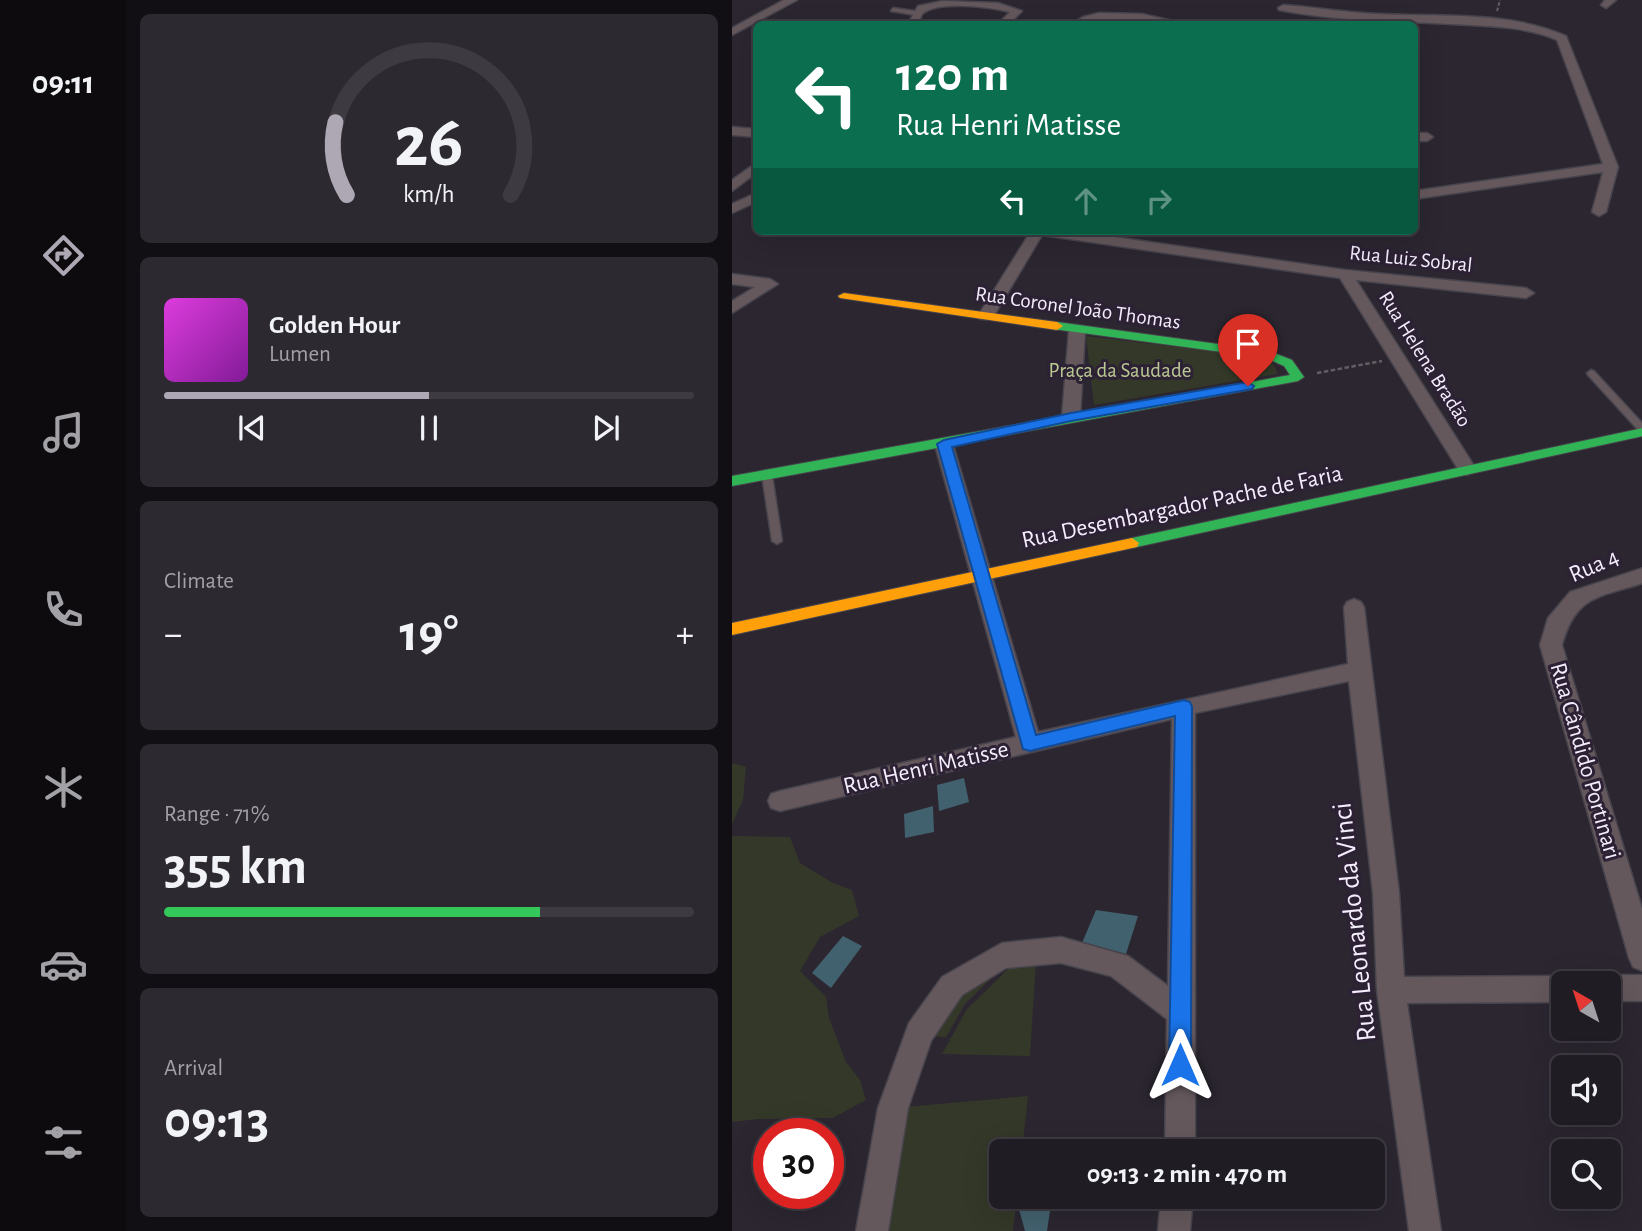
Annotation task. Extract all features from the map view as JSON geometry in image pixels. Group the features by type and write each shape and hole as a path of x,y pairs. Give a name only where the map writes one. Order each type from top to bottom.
{"street":[{"path":"732,29 792,0"},
{"path":"914,19 925,6 940,3 998,3 1017,11 1006,21"},
{"path":"1283,8 1339,19 1379,21"},
{"path":"1084,21 1117,17 1164,21"},
{"path":"1418,23 1540,29 1562,38 1611,167 1599,212"},
{"path":"732,131 753,134"},
{"path":"1418,194 1611,167"},
{"path":"732,187 753,170"},
{"path":"732,193 753,196"},
{"path":"732,209 753,198"},
{"path":"986,316 1037,235"},
{"name":"Rua Luiz Sobral","path":"1068,235 1345,274 1526,293"},
{"name":"Rua Helena Bradão","path":"1345,274 1467,469"},
{"path":"732,279 770,284 732,308"},
{"name":"Rua Coronel João Thomas","path":"844,296 1269,355 1288,363 1298,377"},
{"path":"1071,417 1077,330"},
{"path":"732,481 1298,377"},
{"name":"Rua Desembargador Pache de Faria","path":"732,629 1643,431"},
{"path":"944,444 1030,744"},
{"name":"Rua 4","path":"1551,645 1559,618 1577,597 1643,575"},
{"name":"Rua Leonardo da Vinci","path":"1354,607 1386,893 1391,990 1425,1231"},
{"name":"Rua Cândido Portinari","path":"1551,645 1643,958"},
{"name":"Rua Henri Matisse","path":"780,801 1184,707 1359,670"},
{"path":"1180,1139 1184,707"},
{"path":"872,1231 893,1108 919,1033 952,986 1002,956 1061,950 1118,965 1180,1012"},
{"path":"1621,988 1643,988"},
{"path":"1391,990 1551,989"},
{"path":"1174,1231 1176,1209"}],"lane":[{"path":"893,10 914,19"},
{"path":"1591,373 1643,431"},
{"path":"767,475 777,541"}],"path":[{"path":"1298,377 1398,358"}],"green space":[{"name":"Praça da Saudade","path":"1086,336 1270,358 1278,374 1094,405"},
{"path":"732,763 746,767 743,800 732,824"},
{"path":"732,836 790,837 800,863 833,883 852,890 859,916 820,937 800,971 826,997 829,1018 846,1062 860,1080 866,1100 833,1118 753,1118 732,1122"},
{"path":"1036,961 1030,1056 942,1054 967,1009 1012,965"},
{"path":"1006,964 965,1004 946,1037 925,1036 955,990"},
{"path":"1028,1096 1023,1139 989,1139 989,1209 1016,1209 1013,1231 882,1231 904,1107"}],"water":[{"path":"964,778 969,802 939,811 937,785"},
{"path":"933,806 934,832 905,838 904,814"},
{"path":"1096,910 1138,916 1126,954 1082,943"},
{"path":"843,936 862,946 831,988 812,973"},
{"path":"1019,1209 1050,1209 1047,1231 1025,1231"}],"traffic: fast":[{"path":"732,481 1298,377 1288,363 1269,355 1057,326"},
{"path":"1132,543 1643,432"}],"traffic: slow":[{"path":"844,296 1057,326"},
{"path":"732,629 1132,543"}],"route":[{"path":"1180,1065 1184,707 1030,744 944,444 1071,417 1248,386"}]}
